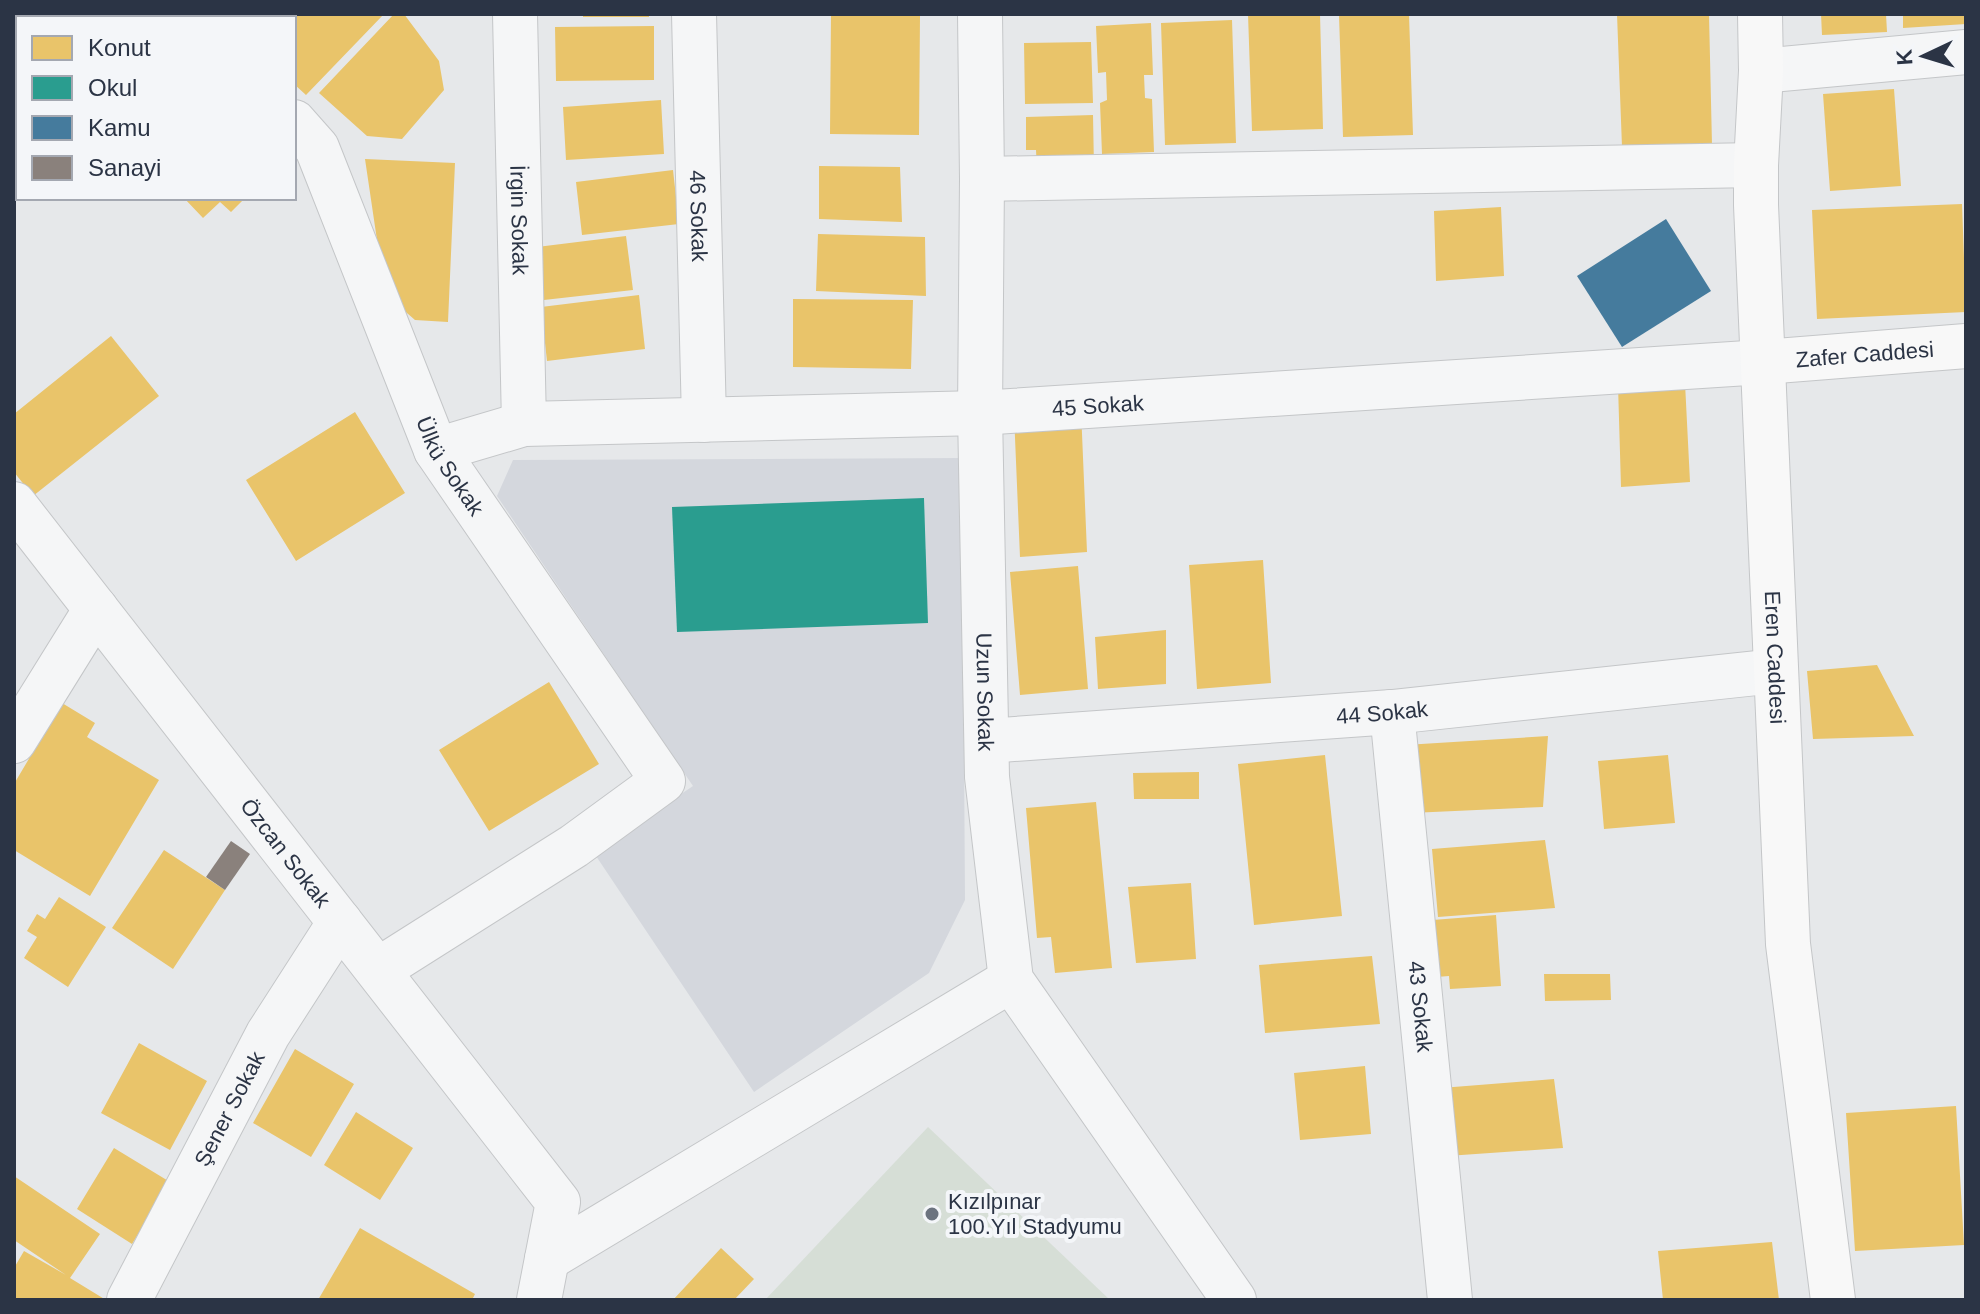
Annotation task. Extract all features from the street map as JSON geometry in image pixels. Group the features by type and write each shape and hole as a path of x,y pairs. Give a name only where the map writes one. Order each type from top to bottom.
{"street":[{"name":"İrgin Sokak","path":"515,14 524,424"},
{"name":"46 Sokak","path":"694,14 704,420"},
{"name":"Uzun Sokak","path":"980,14 980,413 987,777 1011,980 1234,1300"},
{"name":"Eren Caddesi","path":"1760,14 1761,71 1756,165 1788,944 1833,1300"},
{"path":"1761,71 1966,52"},
{"name":"Ülkü Sokak","path":"296,124 317,148 436,450 663,781 574,846 378,970"},
{"path":"982,179 1756,165"},
{"name":"Zafer Caddesi","path":"1763,362 1966,346"},
{"name":"45 Sokak","path":"436,450 524,424 980,413 1763,362"},
{"name":"Özcan Sokak","path":"14,504 558,1202 543,1279"},
{"path":"14,741 96,609"},
{"name":"44 Sokak","path":"987,741 1392,712 1775,671"},
{"name":"43 Sokak","path":"1392,712 1450,1300"},
{"name":"Şener Sokak","path":"129,1300 268,1034 340,922"},
{"path":"543,1279 1011,980"}],"shaded area":[{"path":"962,458 965,900 929,973 754,1092 594,853 693,786 497,496 513,460"},
{"name":"Kızılpınar 100.Yıl Stadyumu","path":"928,1127 1110,1300 765,1300"}],"building: Konut":[{"path":"384,14 306,95 296,86 296,16 292,16"},
{"path":"394,14 404,14 439,61 444,90 402,139 367,136 319,93"},
{"path":"583,14 649,14 649,17 583,17"},
{"path":"831,14 920,16 919,135 830,134"},
{"path":"1248,14 1320,14 1323,129 1252,131"},
{"path":"1409,14 1413,135 1343,137 1339,15"},
{"path":"1617,14 1709,14 1712,145 1622,147"},
{"path":"1821,14 1886,14 1887,32 1822,35"},
{"path":"1903,14 1966,14 1966,24 1903,28"},
{"path":"1232,20 1236,143 1165,145 1161,23"},
{"path":"1151,23 1153,75 1144,75 1145,98 1152,99 1154,152 1102,154 1100,103 1107,100 1106,72 1098,73 1096,26"},
{"path":"654,26 654,80 556,81 555,27"},
{"path":"1091,42 1093,103 1025,104 1024,43"},
{"path":"1894,89 1901,186 1830,191 1823,94"},
{"path":"661,100 664,154 566,160 563,107"},
{"path":"1093,115 1094,168 1037,170 1036,150 1026,150 1026,117"},
{"path":"365,159 455,163 448,322 415,320 385,294"},
{"path":"819,166 900,167 902,222 819,219"},
{"path":"673,170 679,224 582,235 576,182"},
{"path":"186,200 243,200 231,212 220,202 203,218"},
{"path":"1962,204 1966,312 1817,319 1812,210"},
{"path":"1501,207 1504,276 1436,281 1434,211"},
{"path":"818,234 925,237 926,296 816,291"},
{"path":"626,236 633,290 535,301 529,248"},
{"path":"639,295 645,349 547,361 541,307"},
{"path":"793,299 913,300 911,369 793,367"},
{"path":"111,336 159,396 33,496 14,472 14,414"},
{"path":"1685,383 1690,482 1621,487 1618,385"},
{"path":"1081,410 1087,552 1020,557 1014,414"},
{"path":"355,412 405,493 296,561 246,480"},
{"path":"1263,560 1271,683 1197,689 1189,565"},
{"path":"1078,566 1088,689 1020,695 1010,572"},
{"path":"1166,630 1166,684 1098,689 1095,637"},
{"path":"1877,665 1914,736 1813,739 1807,671"},
{"path":"549,682 599,764 489,831 439,750"},
{"path":"62,703 95,723 87,737 159,780 90,896 14,850 14,784"},
{"path":"1548,736 1543,807 1411,813 1405,745"},
{"path":"1325,755 1342,916 1254,925 1238,764"},
{"path":"1668,755 1675,823 1604,829 1598,761"},
{"path":"1199,772 1199,799 1134,799 1133,773"},
{"path":"1096,802 1112,968 1055,973 1051,937 1037,938 1026,808"},
{"path":"1545,840 1555,908 1438,917 1432,849"},
{"path":"164,850 225,890 173,969 112,928"},
{"path":"1191,883 1196,959 1136,963 1128,887"},
{"path":"59,897 106,927 68,987 24,958 37,937 27,931 37,914 45,919"},
{"path":"1496,915 1501,986 1450,989 1449,976 1424,978 1420,921"},
{"path":"1372,956 1380,1024 1265,1033 1259,965"},
{"path":"1544,974 1610,974 1611,1000 1545,1001"},
{"path":"139,1043 207,1081 170,1150 101,1113"},
{"path":"295,1049 354,1084 311,1157 253,1123"},
{"path":"1365,1066 1371,1134 1300,1140 1294,1073"},
{"path":"1554,1079 1563,1148 1447,1156 1441,1088"},
{"path":"1956,1106 1964,1245 1855,1251 1846,1113"},
{"path":"356,1112 413,1148 380,1200 324,1165"},
{"path":"114,1148 170,1182 132,1244 77,1209"},
{"path":"14,1176 100,1234 70,1278 106,1300 14,1300 14,1268 24,1251 66,1275 14,1240"},
{"path":"360,1228 475,1294 472,1300 318,1300"},
{"path":"1772,1242 1779,1300 1663,1300 1658,1251"},
{"path":"721,1248 754,1279 734,1300 673,1300"}],"building: Okul":[{"path":"924,498 928,623 677,632 672,507"}],"building: Kamu":[{"path":"1666,219 1711,291 1622,347 1577,276"}],"building: Sanayi":[{"path":"231,841 250,854 225,890 206,877"}],"place":[{"name":"Kızılpınar 100.Yıl Stadyumu","path":"932,1214"}]}
